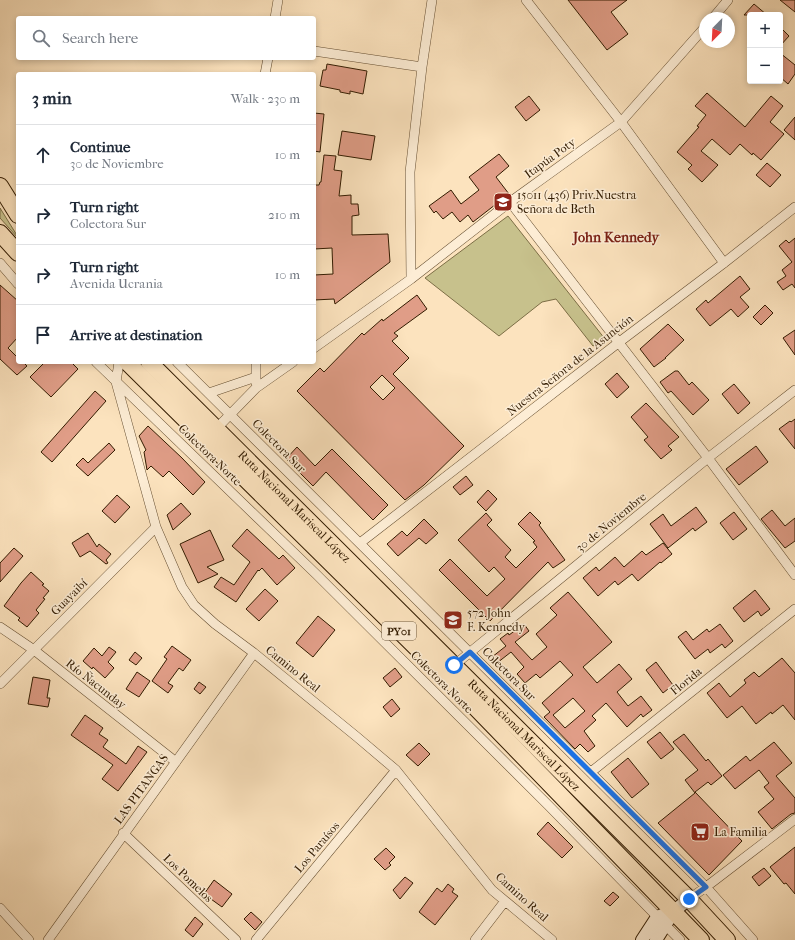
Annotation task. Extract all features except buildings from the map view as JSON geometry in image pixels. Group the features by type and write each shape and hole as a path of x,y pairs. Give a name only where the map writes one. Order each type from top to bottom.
{"highway":[{"path":"0,186 16,212"},
{"path":"0,233 16,251"},
{"name":"Ruta Nacional Mariscal López","path":"129,364 689,899 727,940"},
{"name":"Ruta Nacional Mariscal López","path":"152,364 216,428 449,670 701,940"}],"main road":[{"path":"642,940 661,921 689,899"},
{"path":"656,940 661,921"}],"street":[{"path":"275,16 278,0"},
{"path":"411,279 410,172 422,66 432,0"},
{"path":"526,0 621,122 724,263"},
{"path":"718,12 728,0"},
{"name":"Itapúa Poty","path":"316,347 411,279 510,202 621,122 699,34"},
{"path":"316,51 422,66"},
{"path":"265,72 268,60"},
{"path":"510,202 708,458 795,575"},
{"name":"Nuestra Señora de la Asunción","path":"360,543 795,207"},
{"path":"0,263 16,282"},
{"name":"Colectora Norte","path":"98,364 316,574 548,805 680,940"},
{"name":"Camino Real","path":"118,364 116,382 156,527 182,587 194,605 215,624 254,653 357,736 396,770 492,890 552,940"},
{"name":"Colectora Sur","path":"179,364 706,887 753,940"},
{"path":"256,364 256,388"},
{"path":"216,428 256,388 291,364"},
{"path":"209,393 256,377"},
{"name":"30 de Noviembre","path":"449,670 708,458 795,390"},
{"name":"Guayaibí","path":"0,684 156,527"},
{"name":"Florida","path":"591,772 795,609"},
{"name":"Río Ñacunday","path":"0,627 34,650 176,762"},
{"name":"LAS PITANGAS","path":"48,940 123,833 254,653"},
{"name":"Los Paraísos","path":"256,940 396,770"},
{"path":"689,899 795,819"},
{"name":"Los Pomelos","path":"123,833 236,940"},
{"path":"475,940 505,901"},
{"path":"0,908 29,940"}],"shaded area":[{"path":"0,208 16,236 0,218"},
{"path":"508,216 605,339 593,346 556,299 542,302 499,336 425,278"}],"place":[{"name":"15011 (436) Priv.Nuestra Señora de Beth","path":"503,202"},
{"name":"572 John F. Kennedy","path":"453,620"},
{"name":"La Familia","path":"700,832"}],"district":[{"name":"John Kennedy","path":"616,237"}],"route":[{"path":"454,665 470,652 591,772 706,887 689,899"}]}
